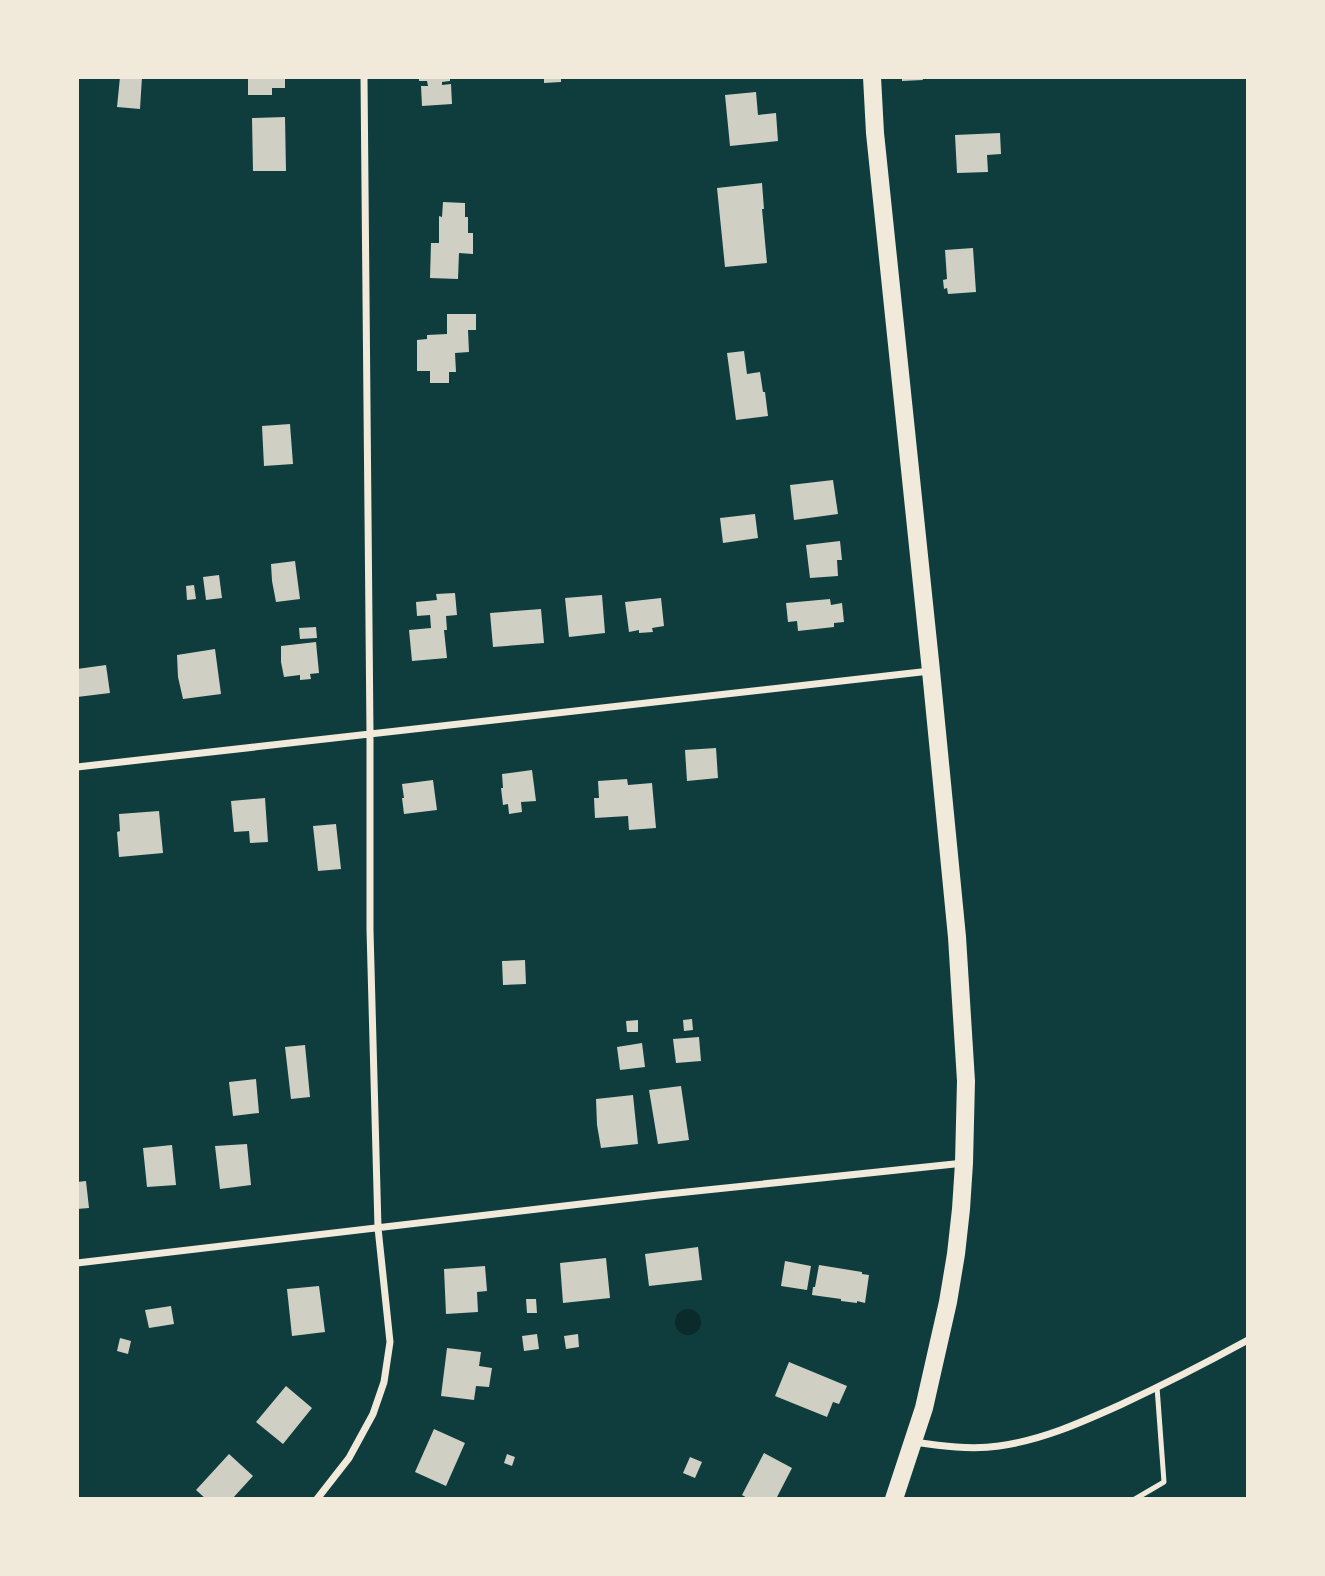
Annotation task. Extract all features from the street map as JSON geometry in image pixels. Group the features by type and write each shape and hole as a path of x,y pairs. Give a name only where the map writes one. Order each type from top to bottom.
{"main road":[{"path":"872,77 878,160 957,937 966,1081 964,1163 957,1243 948,1302 930,1385 894,1499"}],"street":[{"path":"317,1499 349,1458 373,1414 384,1382 390,1342 378,1228 370,930 364,77"},
{"path":"77,766 931,671"},
{"path":"77,1263 658,1195 964,1163"},
{"path":"913,1442 936,1446 996,1447 1027,1441 1070,1426 1157,1387 1248,1340"}],"lane":[{"path":"1135,1499 1164,1482 1157,1387"}],"water":[{"path":"688,1309 697,1313 701,1322 697,1331 688,1335 679,1331 675,1322 679,1313"}],"building":[{"path":"120,77 142,77 140,109 117,107"},
{"path":"248,77 285,77 285,88 272,88 272,95 248,95"},
{"path":"419,77 450,77 450,81 442,82 442,85 451,84 452,104 422,106 421,86 428,86 427,81 419,81"},
{"path":"544,77 561,77 561,82 544,83"},
{"path":"902,77 922,77 923,80 902,81"},
{"path":"756,92 758,115 776,113 778,141 730,146 725,95"},
{"path":"285,117 286,171 253,171 252,118"},
{"path":"1000,133 1001,154 987,155 988,172 957,173 955,135"},
{"path":"762,183 767,263 725,267 717,188"},
{"path":"443,202 465,203 468,233 473,233 473,254 459,253 458,279 430,278 431,243 439,243 439,216 442,217"},
{"path":"973,248 976,292 948,294 943,280 947,279 945,250"},
{"path":"447,314 476,314 476,330 468,330 469,352 455,353 456,372 449,372 449,383 430,383 430,371 417,371 417,340 427,339 427,335 447,334"},
{"path":"744,351 747,374 760,372 768,416 736,420 727,353"},
{"path":"290,424 293,464 264,466 262,426"},
{"path":"833,480 838,514 794,520 790,485"},
{"path":"755,514 758,538 723,543 720,518"},
{"path":"840,541 842,560 837,560 838,576 810,578 806,545"},
{"path":"295,561 300,599 276,602 271,564"},
{"path":"219,575 222,598 206,600 203,577"},
{"path":"194,585 196,599 187,600 186,586"},
{"path":"455,593 457,615 446,616 447,630 444,630 447,658 412,661 409,630 431,628 430,615 417,616 416,602 437,600 436,594"},
{"path":"602,595 605,633 569,637 565,598"},
{"path":"661,598 664,626 652,628 653,632 629,632 625,602"},
{"path":"830,599 831,605 842,603 844,622 834,623 834,627 798,631 797,621 788,622 786,603"},
{"path":"541,609 544,643 493,647 490,613"},
{"path":"316,627 317,638 300,639 299,628"},
{"path":"316,642 319,673 310,674 311,679 300,680 300,675 284,677 281,646"},
{"path":"215,649 221,694 183,699 177,655"},
{"path":"106,665 110,693 77,697 77,669"},
{"path":"716,748 718,778 687,781 685,750"},
{"path":"532,770 536,801 521,802 522,812 509,814 508,804 503,805 502,774"},
{"path":"627,779 628,785 652,783 656,828 629,830 628,816 595,818 594,798 599,798 598,781"},
{"path":"433,780 437,810 404,814 402,784"},
{"path":"265,798 268,842 250,843 249,831 234,832 231,801"},
{"path":"159,811 163,853 119,857 119,814"},
{"path":"336,824 341,869 318,871 313,826"},
{"path":"525,960 526,984 503,985 502,961"},
{"path":"692,1019 693,1030 684,1031 683,1020"},
{"path":"638,1020 638,1032 627,1032 626,1021"},
{"path":"699,1037 701,1061 676,1063 673,1039"},
{"path":"642,1043 645,1067 620,1070 617,1047"},
{"path":"305,1045 310,1097 291,1099 285,1047"},
{"path":"256,1079 259,1113 233,1116 229,1082"},
{"path":"681,1086 689,1140 658,1144 649,1090"},
{"path":"633,1095 638,1144 601,1148 596,1099"},
{"path":"247,1144 251,1185 220,1189 215,1146"},
{"path":"172,1145 176,1185 147,1187 143,1148"},
{"path":"86,1181 89,1208 77,1209 77,1182"},
{"path":"698,1247 702,1280 649,1286 645,1254"},
{"path":"606,1258 610,1298 563,1303 560,1263"},
{"path":"785,1261 811,1266 807,1290 781,1286"},
{"path":"819,1265 869,1275 865,1303 812,1295"},
{"path":"485,1266 487,1291 477,1292 478,1312 446,1314 444,1269"},
{"path":"319,1286 325,1332 292,1336 287,1289"},
{"path":"526,1299 536,1299 537,1313 527,1313"},
{"path":"171,1306 174,1324 149,1328 145,1310"},
{"path":"537,1334 539,1349 524,1351 522,1336"},
{"path":"578,1334 579,1347 566,1349 564,1336"},
{"path":"120,1338 131,1341 128,1354 117,1351"},
{"path":"447,1348 481,1352 479,1366 492,1368 489,1387 476,1386 474,1400 441,1396"},
{"path":"789,1362 847,1386 839,1404 833,1402 827,1417 775,1396"},
{"path":"286,1386 312,1408 283,1444 256,1422"},
{"path":"434,1429 465,1443 446,1486 415,1472"},
{"path":"764,1453 792,1468 776,1499 749,1499 742,1495"},
{"path":"229,1454 253,1476 232,1499 206,1499 196,1490"},
{"path":"507,1454 515,1457 512,1466 504,1463"},
{"path":"690,1457 702,1462 695,1478 683,1473"}]}
